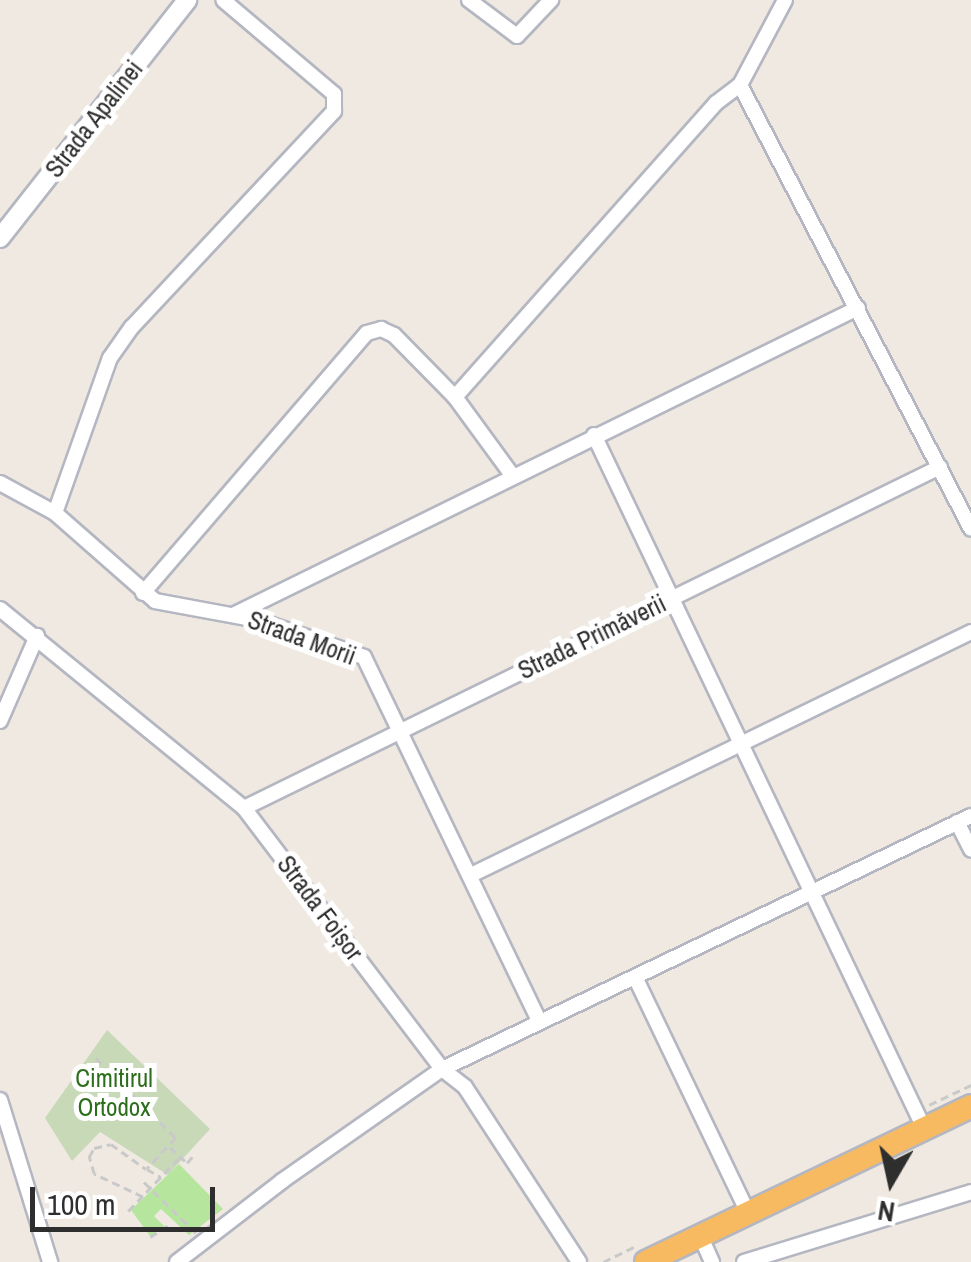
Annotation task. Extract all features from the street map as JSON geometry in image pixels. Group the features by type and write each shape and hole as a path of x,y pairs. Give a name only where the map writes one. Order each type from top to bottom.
{"highway":[{"path":"646,1262 971,1106"}],"street":[{"name":"Strada Apalinei","path":"0,238 187,0"},
{"path":"55,513 110,358 132,326 334,110 334,94 223,0"},
{"path":"470,0 517,36 550,0"},
{"path":"455,398 716,103 740,85 785,0"},
{"path":"740,85 971,528"},
{"path":"234,614 594,434 858,308"},
{"path":"143,593 367,333 381,329 394,335 455,398 512,475"},
{"path":"594,434 924,1128"},
{"name":"Strada Primăverii","path":"244,808 940,467"},
{"name":"Strada Morii","path":"0,484 55,513 143,593 179,608 234,614 364,657 538,1022"},
{"name":"Strada Foișor","path":"0,609 244,808 442,1070 465,1088 578,1262"},
{"path":"471,875 971,632"},
{"path":"0,721 37,636"},
{"path":"177,1262 442,1070 964,819 971,850"},
{"path":"636,979 747,1211"},
{"path":"0,1100 50,1262"},
{"path":"744,1262 971,1192"},
{"path":"700,1235 712,1262"}],"path":[{"path":"96,1058 176,1138 147,1169"},
{"path":"144,1196 94,1174 89,1158 93,1148 112,1144 162,1177"},
{"path":"169,1146 186,1163 192,1158"},
{"path":"128,1211 180,1157"},
{"path":"144,1182 204,1241"},
{"path":"150,1237 170,1224"}],"green space":[{"name":"Cimitirul Ortodox","path":"107,1030 210,1129 168,1175 100,1132 72,1161 45,1118"},
{"path":"179,1164 223,1209 189,1235 161,1209 154,1216 165,1227 150,1236 131,1210"}]}
